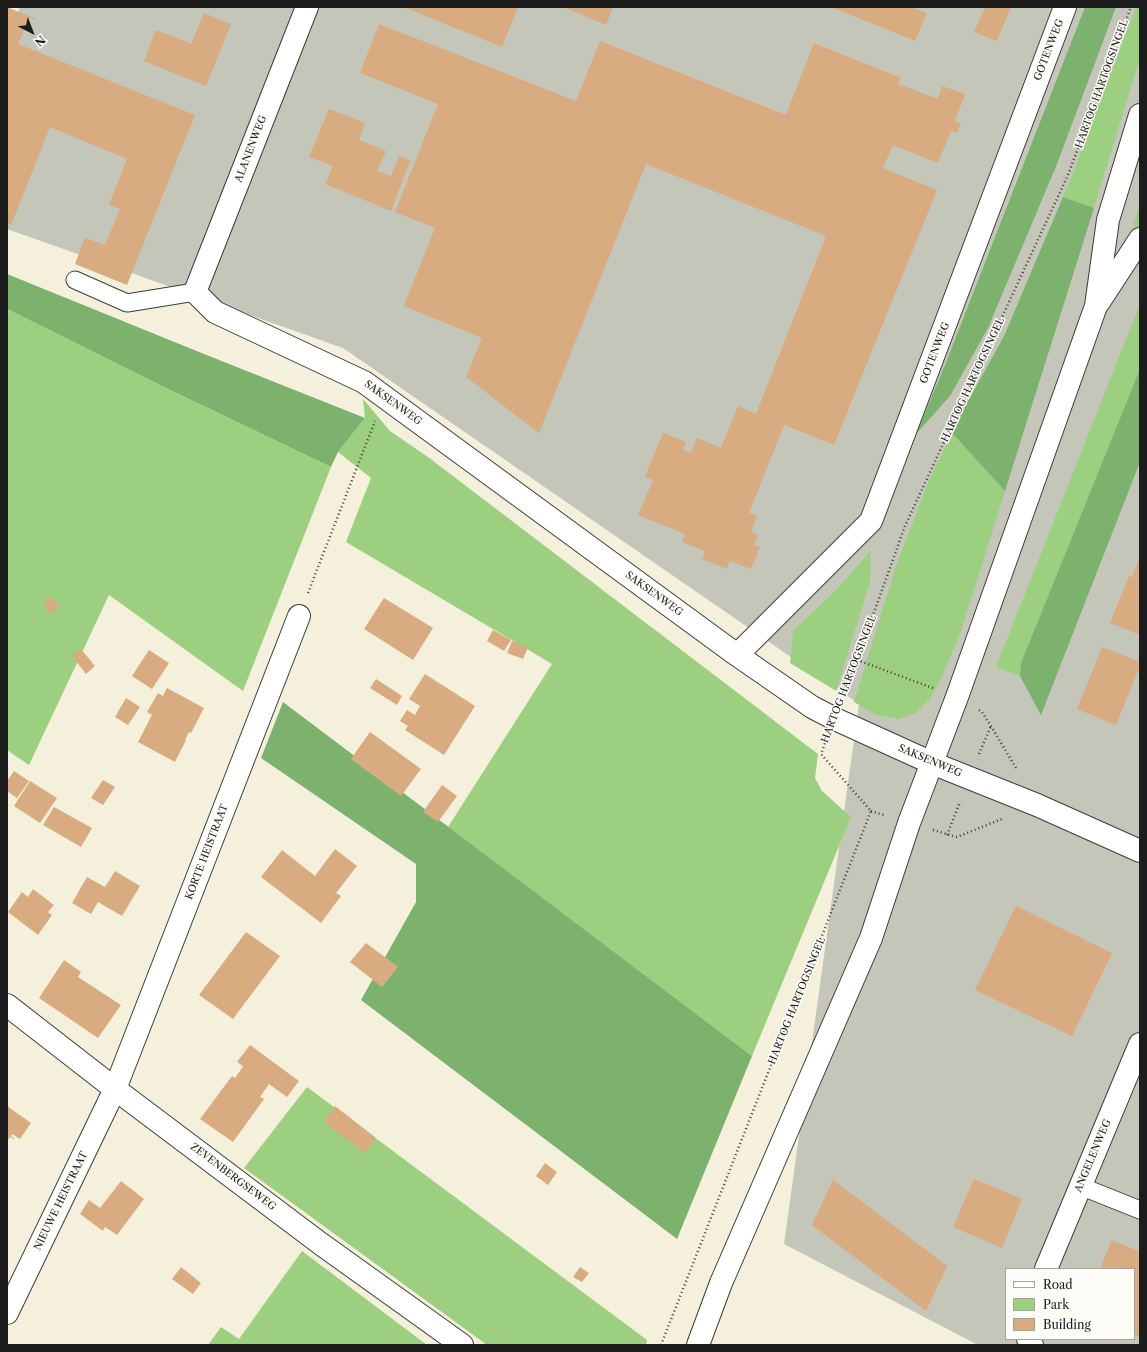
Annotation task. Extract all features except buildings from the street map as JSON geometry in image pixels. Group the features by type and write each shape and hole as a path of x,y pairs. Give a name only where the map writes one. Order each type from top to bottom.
{"street":[{"name":"ALANENWEG","path":"195,292 307,7"},
{"name":"GOTENWEG","path":"737,655 871,522 1065,7"},
{"path":"698,1345 721,1283 871,938 909,823 932,763 1096,306 1108,220 1140,114"},
{"path":"1096,306 1140,240"},
{"name":"SAKSENWEG","path":"195,292 215,312 364,382 737,655 812,707 932,763 1037,805 1140,851"},
{"name":"KORTE HEISTRAAT","path":"115,1089 299,616"},
{"name":"ZEVENBERGSEWEG","path":"7,1005 115,1089 321,1244 462,1345"},
{"name":"ANGELENWEG","path":"1046,1268 1140,1044"},
{"name":"NIEUWE HEISTRAAT","path":"7,1313 115,1089"}],"lane":[{"path":"75,280 127,303 195,292"},
{"path":"1080,1186 1140,1210"}],"path":[{"name":"HARTOG HARTOGSINGEL","path":"661,1345 872,811 821,754 905,526 1068,175 1131,7"},
{"path":"299,616 375,420"}],"shaded area":[{"path":"20,7 1140,7 1140,1345 978,1345 784,1244 859,704 343,348 7,229 7,40"}],"green space":[{"path":"1085,7 1116,7 1057,164 988,328 950,396 916,434 945,365"},
{"path":"1136,7 1140,7 1140,58 1094,208 1063,197"},
{"path":"1063,197 1094,208 1005,491 952,433 1004,336"},
{"path":"1140,204 1140,225 1136,230 1134,223"},
{"path":"7,274 365,418 338,452 331,467 166,388 7,309"},
{"path":"1140,304 1140,369 1021,663 1020,676 996,667"},
{"path":"7,309 166,388 331,467 243,691 109,595 29,765 7,750"},
{"path":"1140,369 1140,462 1041,715 1020,676 1021,663"},
{"path":"363,399 390,431 428,457 818,754 815,778 822,791 851,817 752,1056 448,827 552,664 346,542 371,478 338,452 365,418"},
{"path":"952,433 1005,491 961,631 942,677 929,700 915,713 898,719 876,715 854,702 896,566 928,483"},
{"path":"871,550 870,582 836,691 790,663 793,631 840,586"},
{"path":"283,702 752,1056 677,1239 361,1000 416,902 416,864 261,758"},
{"path":"307,1087 647,1340 646,1345 487,1345 244,1168"},
{"path":"302,1251 427,1345 208,1345 221,1327 239,1339"}]}
